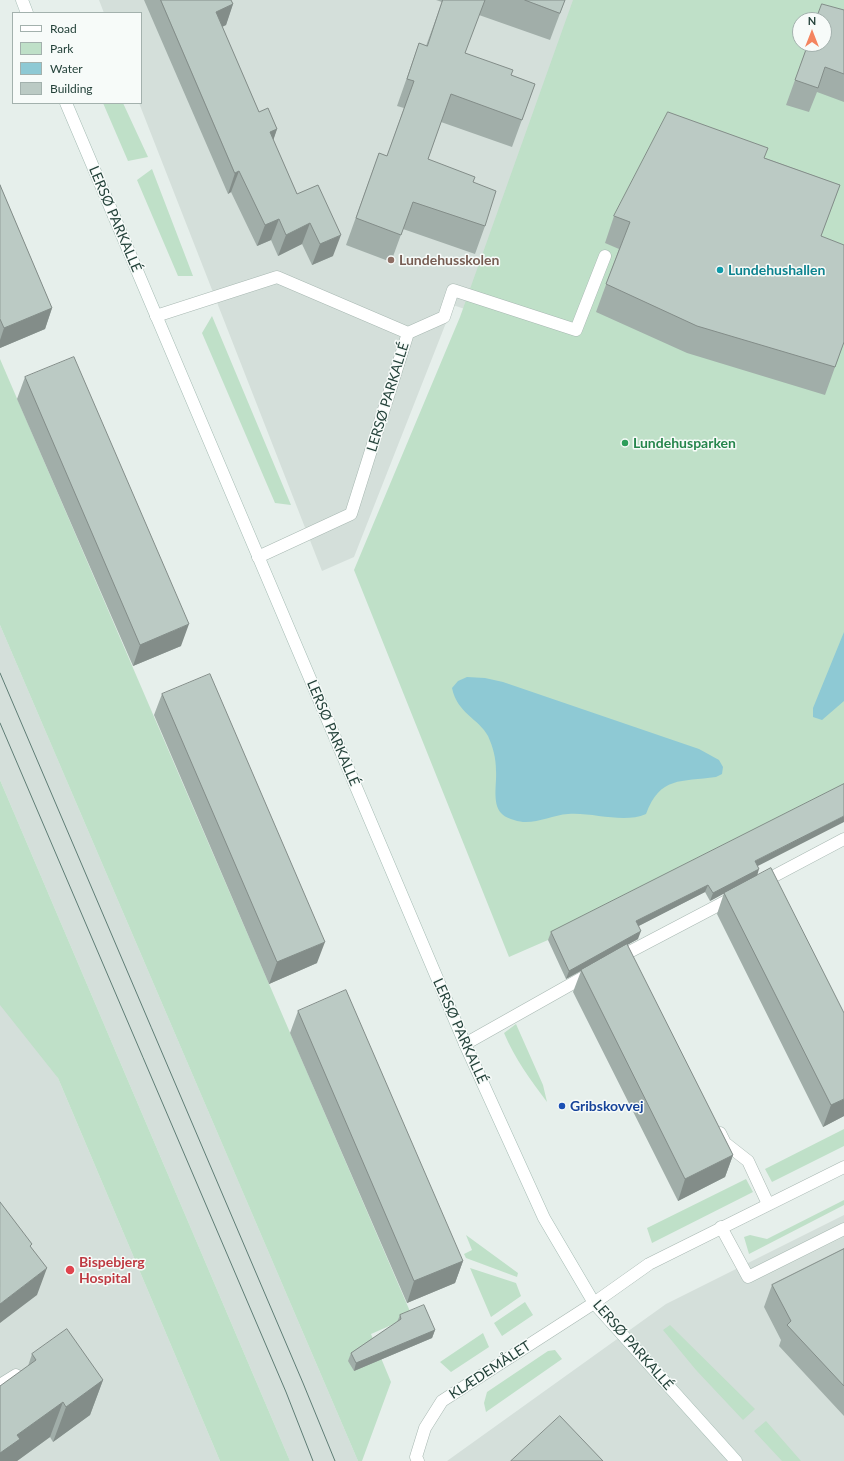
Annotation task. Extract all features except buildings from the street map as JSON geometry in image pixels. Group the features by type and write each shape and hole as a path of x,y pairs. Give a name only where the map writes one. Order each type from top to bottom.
{"street":[{"path":"22,0 28,12"},
{"name":"LERSØ PARKALLÉ","path":"66,104 465,1044 544,1218 594,1303 736,1461"},
{"name":"LERSØ PARKALLÉ","path":"258,557 351,514 408,333 444,317 453,290 576,330 605,256"},
{"path":"156,316 277,277 408,333"},
{"path":"465,1044 604,965 844,839"},
{"path":"714,1123 725,1143 748,1161 768,1204"},
{"path":"594,1303 649,1264 844,1167"},
{"path":"721,1228 748,1277 844,1229"},
{"name":"KLÆDEMÅLET","path":"418,1461 416,1457 425,1428 442,1401 594,1303"},
{"path":"0,1385 16,1374"}],"shaded area":[{"name":"Lundehusskolen","path":"99,0 811,0 804,12 792,12 792,31 566,344 453,305 354,557 322,571 139,104 142,104 142,12 104,12"},
{"path":"0,625 358,1461 290,1461 0,780"},
{"name":"Bispebjerg Hospital","path":"0,955 58,1078 220,1461 0,1461"},
{"path":"844,1215 844,1461 447,1461 666,1304"}],"green space":[{"name":"Lundehusparken","path":"573,0 844,0 844,791 548,940 509,957 354,570 460,317"},
{"path":"103,104 123,104 148,157 128,161"},
{"path":"152,169 193,276 178,276 137,180"},
{"path":"212,316 291,505 275,503 202,333"},
{"path":"0,359 412,1316 371,1334 391,1382 362,1461 358,1461 0,625"},
{"path":"0,780 290,1461 220,1461 58,1078 0,1005"},
{"path":"516,1024 543,1085 547,1102 518,1060 504,1033"},
{"path":"844,1129 844,1146 772,1182 765,1169"},
{"path":"746,1179 753,1192 652,1243 647,1228"},
{"path":"844,1200 844,1205 749,1254 744,1237 750,1235 767,1239"},
{"path":"466,1235 518,1273 517,1277 466,1258 464,1254 472,1250"},
{"path":"470,1268 516,1283 521,1296 491,1317"},
{"path":"525,1302 533,1315 502,1336 494,1323"},
{"path":"670,1325 755,1409 743,1420 696,1370 663,1330"},
{"path":"483,1333 489,1347 451,1372 440,1362"},
{"path":"555,1350 562,1359 486,1412 484,1403 487,1392 548,1351"},
{"path":"766,1421 801,1461 782,1461 754,1431"}],"water":[{"path":"844,632 844,701 822,720 813,717 813,708"},
{"path":"467,677 485,678 503,682 699,749 719,760 723,767 722,774 716,777 673,783 665,787 658,793 646,814 637,817 618,818 568,814 529,822 520,822 511,819 501,813 498,809 496,798 495,762 493,748 488,736 458,704 452,688 458,681"}],"tram line":[{"path":"0,673 335,1461"},
{"path":"0,723 286,1392 313,1461"}],"place":[{"name":"Lundehusskolen","path":"391,260"},
{"name":"Lundehushallen","path":"720,270"},
{"name":"Lundehusparken","path":"625,443"},
{"name":"Gribskovvej","path":"562,1106"},
{"name":"Bispebjerg Hospital","path":"70,1270"}]}
